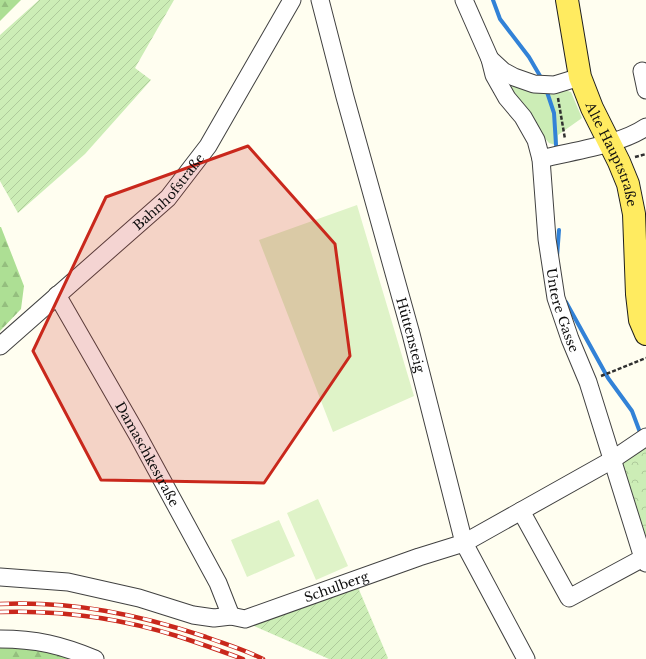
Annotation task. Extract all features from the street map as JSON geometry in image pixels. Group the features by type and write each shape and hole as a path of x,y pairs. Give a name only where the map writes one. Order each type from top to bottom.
{"main road":[{"name":"Alte Hauptstraße","path":"567,0 580,77 592,108 620,162 628,184 634,214 641,231 637,294 640,320 646,334"}],"street":[{"name":"Bahnhofstraße","path":"0,346 168,198 208,146 292,0"},
{"name":"Hüttensteig","path":"320,0 345,97 411,334 464,543 526,659"},
{"path":"464,0 490,59 504,71 514,77 534,84 555,85 580,77"},
{"name":"Untere Gasse","path":"490,59 494,75 506,98 523,118 536,140 541,159 547,239 556,298 570,339 587,377 644,560"},
{"path":"642,71 646,90"},
{"path":"541,159 610,143 638,132 646,127"},
{"name":"Damaschkestraße","path":"57,295 137,434 218,583 231,616"},
{"name":"Schulberg","path":"0,577 68,582 139,598 193,615 214,618 231,616 245,619 419,557 464,543 612,460 643,439"},
{"path":"521,511 569,598 644,560"},
{"path":"0,639 26,640 58,645 95,659"}],"path":[{"path":"555,85 567,153"},
{"path":"603,375 646,358"}],"highlighted area":[{"path":"248,146 335,244 350,356 264,483 101,480 33,351 106,197"}],"green space":[{"path":"0,0 21,0 0,21"},
{"path":"39,0 174,0 135,68 151,80 85,154 18,213 0,181 0,35"},
{"path":"504,79 571,92 582,118 558,135 558,146 549,143 533,125"},
{"path":"357,205 414,396 333,432 259,240"},
{"path":"0,227 24,286 21,309 0,331"},
{"path":"646,446 646,546 629,503 622,461"},
{"path":"318,499 348,566 316,580 287,513"},
{"path":"279,520 295,556 247,577 231,540"},
{"path":"357,585 388,658 387,659 329,659 245,622"},
{"path":"0,646 48,648 71,659 0,659"}],"waterway":[{"path":"493,0 500,19 529,57 543,81"},
{"path":"546,89 554,113 556,145"},
{"path":"557,257 559,230"},
{"path":"566,302 608,378 632,411 641,435"}],"railway":[{"path":"0,604 79,607 130,616 206,637 263,659"},
{"path":"0,612 45,612 90,616 134,624 202,644 243,659"}]}
